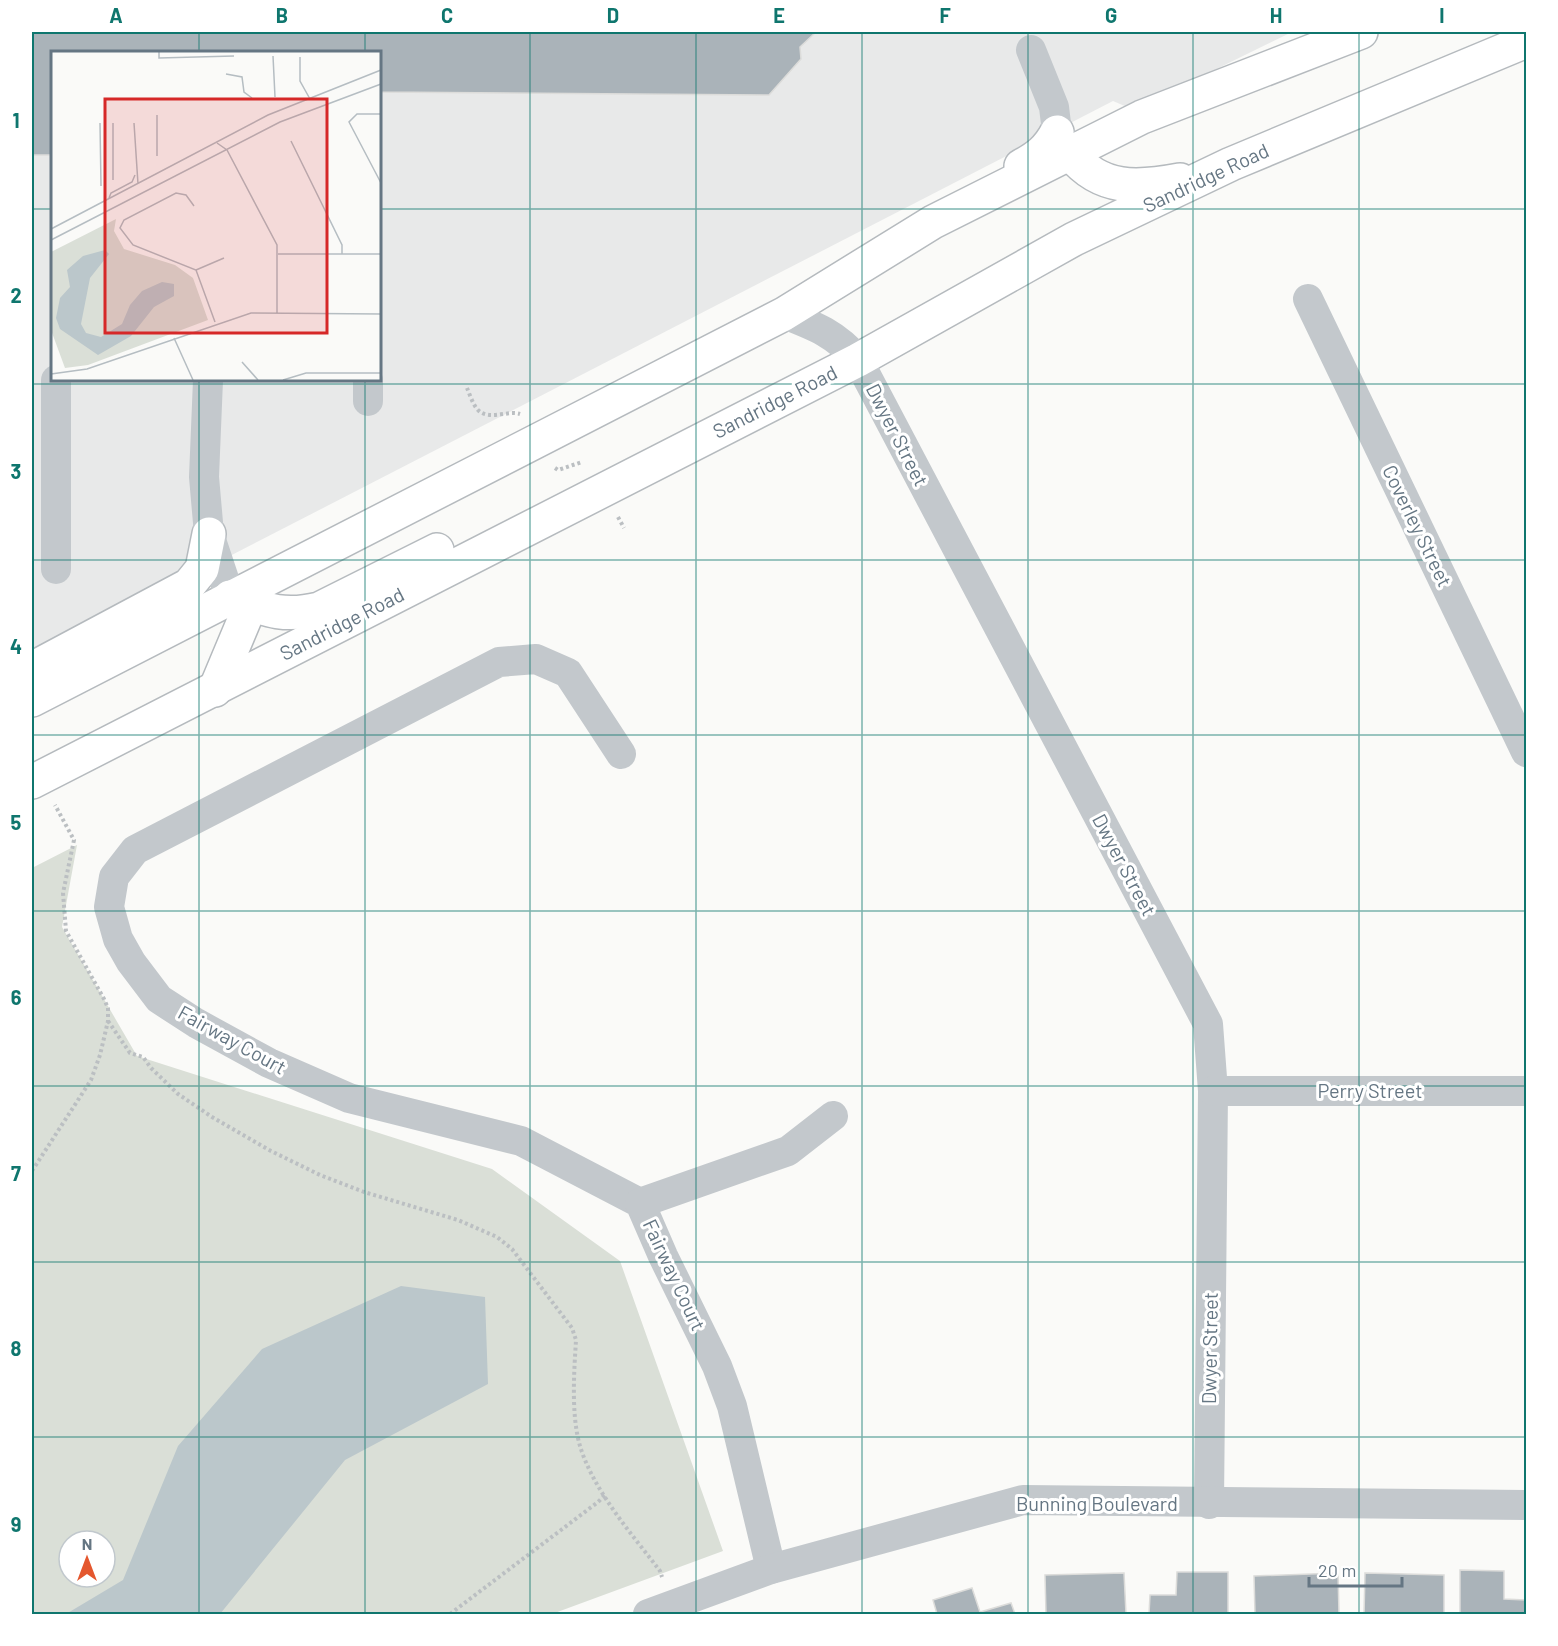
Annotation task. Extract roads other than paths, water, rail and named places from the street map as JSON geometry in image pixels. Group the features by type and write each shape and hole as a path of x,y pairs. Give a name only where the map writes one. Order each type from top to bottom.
{"main road":[{"path":"32,698 247,594 784,314 1064,143 1100,138 1142,117 1361,32"},
{"name":"Sandridge Road","path":"32,782 858,360 1074,239 1231,164 1527,41"},
{"path":"1074,239 1089,213 1101,179 1100,138"},
{"path":"1064,143 1079,165 1101,179 1146,186 1182,179 1231,164"},
{"path":"247,594 275,612 299,614 319,609 488,524 558,513"},
{"path":"32,698 41,664 189,585 202,569 209,534"},
{"path":"215,690 247,594"}],"street":[{"path":"1031,50 1054,107 1064,143"},
{"name":"Coverley Street","path":"1308,300 1527,752"},
{"name":"Dwyer Street","path":"784,314 819,327 844,343 858,360 1208,1024 1213,1090 1209,1503"},
{"path":"56,381 56,569"},
{"path":"208,381 204,477 209,534 247,594"},
{"name":"Fairway Court","path":"621,754 568,674 536,659 499,662 135,850 114,877 109,907 118,939 131,962 159,999 196,1023 269,1063 349,1098 521,1141 640,1203 663,1256 717,1366 732,1406 771,1569"},
{"name":"Perry Street","path":"1213,1090 1527,1091"},
{"path":"640,1203 788,1150 833,1116"},
{"name":"Bunning Boulevard","path":"648,1614 771,1569 1023,1500 1527,1505"}]}
